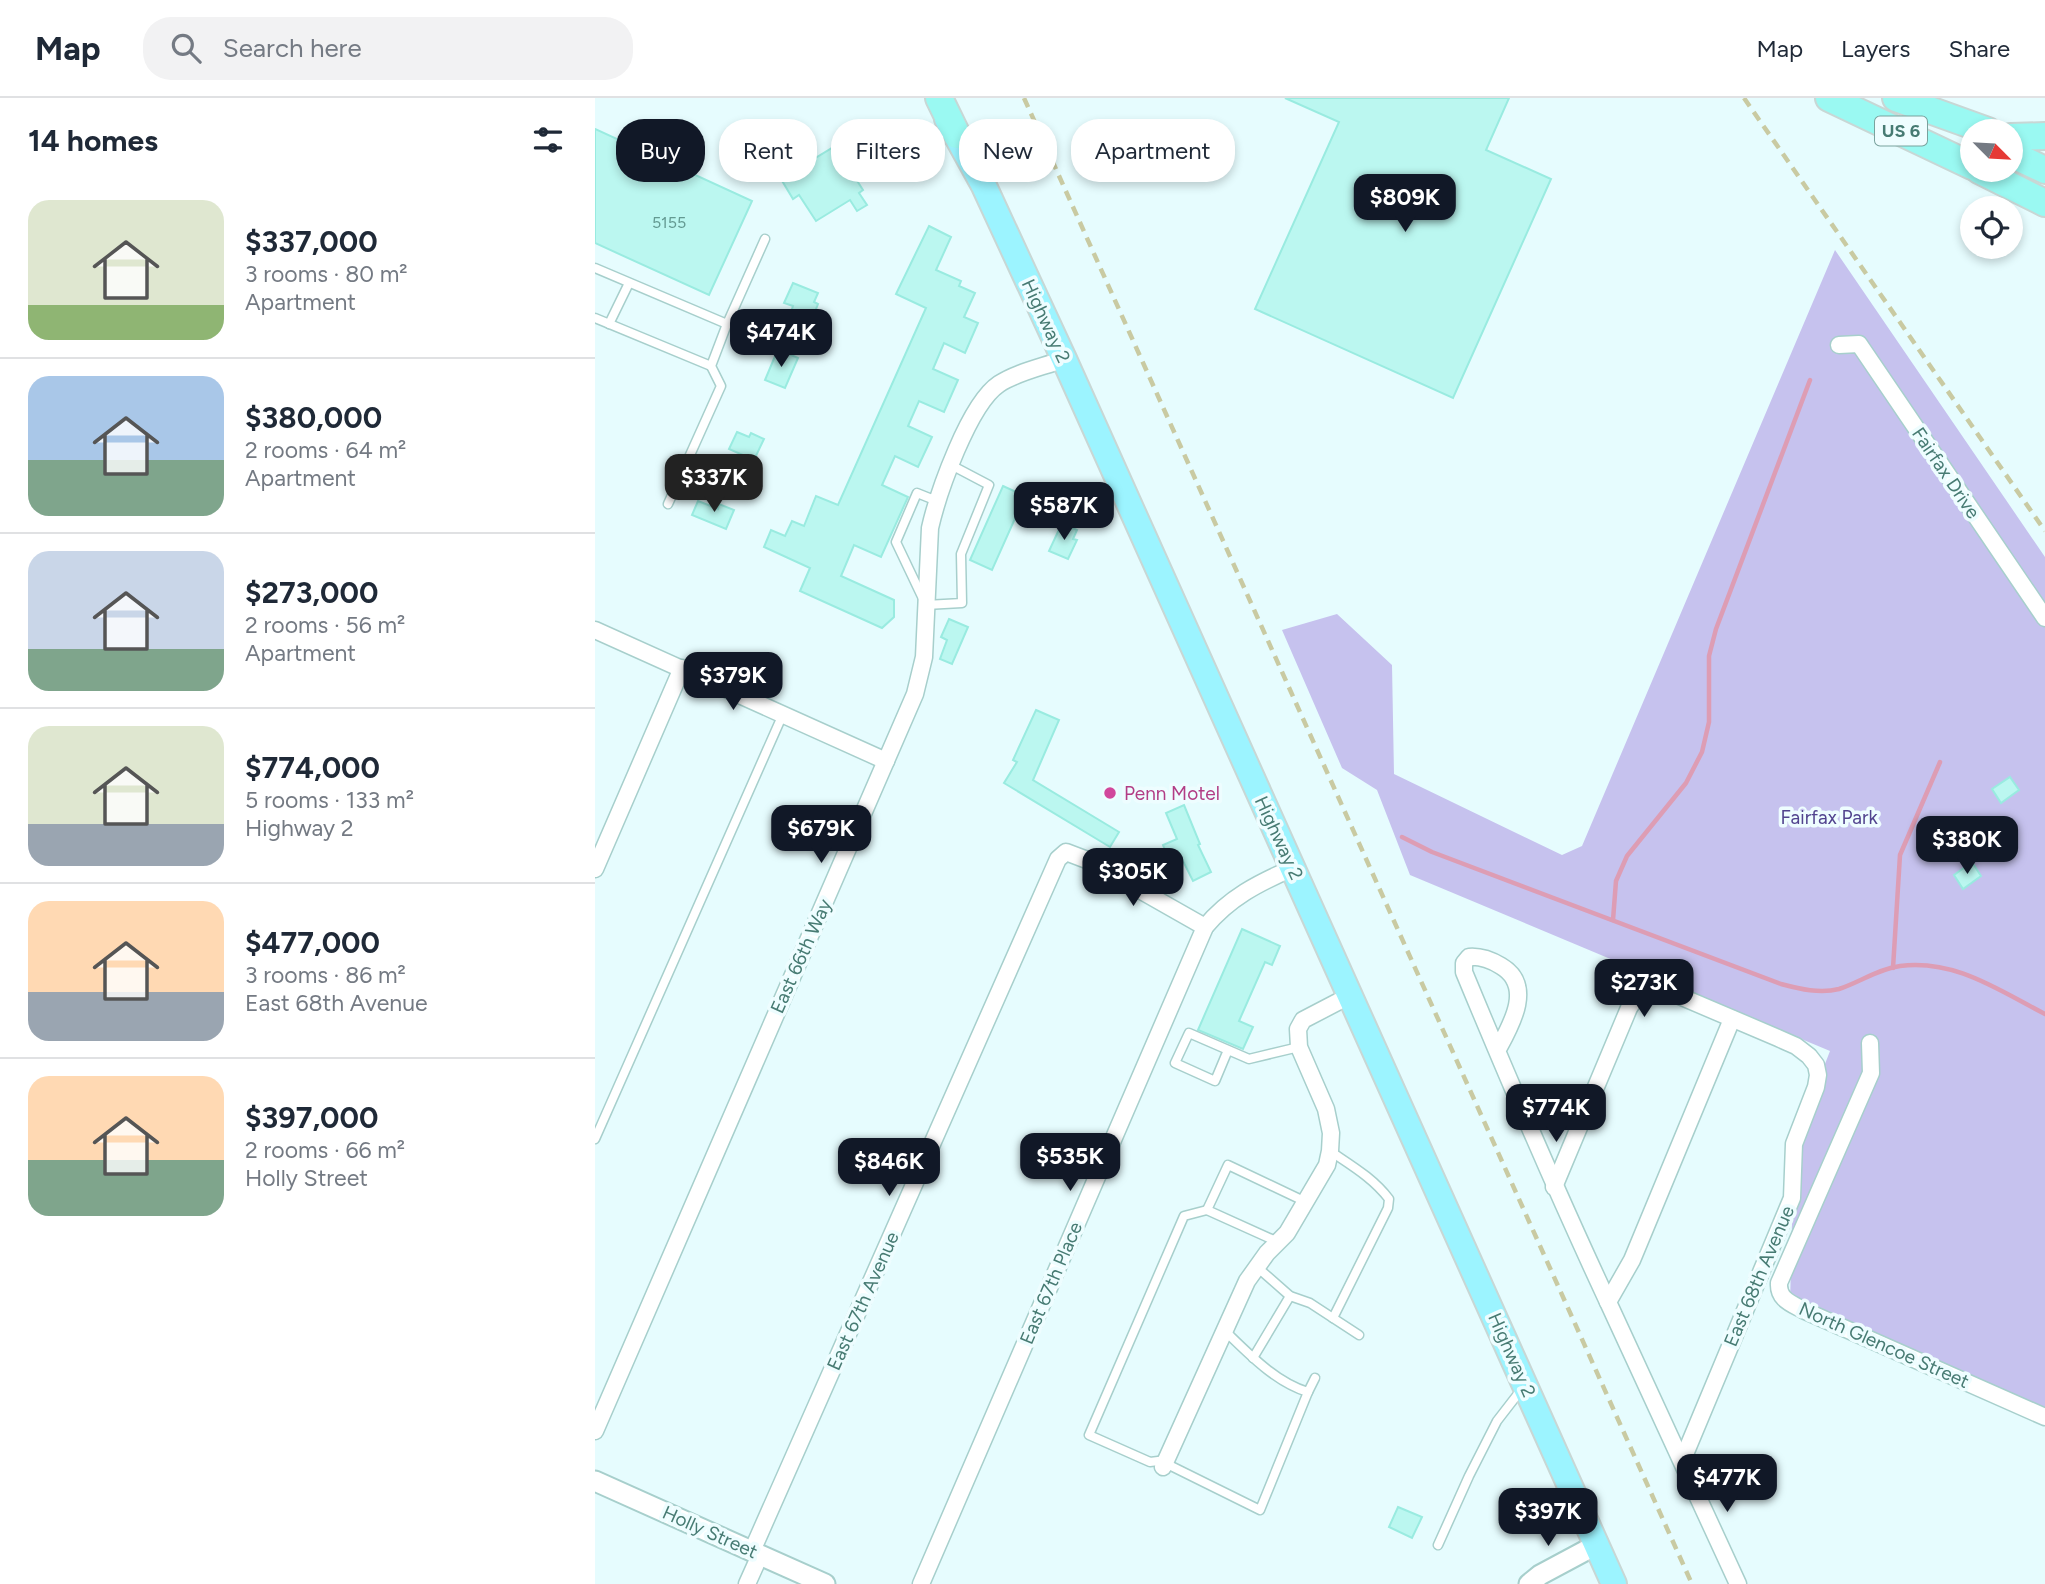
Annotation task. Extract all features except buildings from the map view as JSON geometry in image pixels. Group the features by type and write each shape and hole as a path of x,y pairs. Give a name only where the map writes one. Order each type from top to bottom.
{"highway":[{"path":"939,98 957,135"},
{"name":"US 6","path":"1829,98 1960,160"},
{"name":"US 6","path":"1887,98 1960,131"},
{"path":"1896,98 1960,121"},
{"path":"2023,137 2045,136"},
{"path":"2023,160 2045,170"},
{"path":"2003,182 2045,203"}],"main road":[{"path":"924,98 957,135"},
{"name":"Highway 2","path":"934,98 984,187 1064,359 1614,1584"}],"street":[{"name":"Fairfax Drive","path":"1839,345 1859,344 2045,618"},
{"name":"East 66th Way","path":"595,1430 915,694 923,669 928,543 937,502 951,465 978,406 989,392 1001,383 1064,359"},
{"path":"595,630 886,761"},
{"path":"595,869 682,668"},
{"name":"East 67th Avenue","path":"747,1584 756,1553 1058,859 1066,852 1071,852 1205,927"},
{"name":"East 67th Place","path":"921,1584 1205,927 1236,896 1293,868"},
{"path":"1497,1051 1517,1011 1517,988 1514,978 1505,968 1478,956 1469,957 1464,963 1464,972 1497,1051 1554,1186 1683,1459 1738,1584"},
{"path":"1554,1186 1629,1008 1638,993 1646,989 1663,989 1732,1019 1633,1260 1608,1302"},
{"path":"1165,1463 1247,1280 1287,1233 1327,1165 1331,1133 1326,1109 1299,1047 1298,1028 1303,1020 1351,995"},
{"name":"East 68th Avenue","path":"1683,1459 1791,1198 1794,1144 1818,1075 1816,1065 1809,1056 1787,1042 1732,1019"},
{"name":"North Glencoe Street","path":"1870,1043 1871,1073 1779,1283 1779,1291 1783,1298 1803,1310 2045,1417"},
{"name":"Holly Street","path":"595,1481 825,1584"},
{"path":"1529,1584 1540,1574 1596,1545"}],"lane":[{"path":"711,366 765,239"},
{"path":"595,268 727,324"},
{"path":"610,324 629,283"},
{"path":"595,318 711,366 721,386 668,504"},
{"path":"937,502 917,493 896,542 926,606 962,603 961,554 989,485 951,465"},
{"path":"595,1139 783,714"},
{"path":"1228,1050 1215,1081 1175,1063 1189,1033 1249,1059 1299,1047"},
{"path":"1330,1152 1363,1173 1379,1186 1389,1199 1388,1208 1333,1318"},
{"path":"1207,1210 1228,1165 1306,1202"},
{"path":"1278,1242 1207,1210 1184,1216 1089,1435 1150,1462 1165,1463 1260,1510 1315,1378"},
{"path":"1257,1267 1290,1296 1310,1303 1359,1335"},
{"path":"1253,1358 1290,1296"},
{"path":"1224,1330 1253,1358 1295,1388 1308,1392"},
{"path":"1438,1545 1497,1421 1525,1385"}],"green space":[{"name":"Fairfax Park","path":"1835,250 2045,557 2045,1417 1790,1303 1794,1144 1830,1051 1410,875 1377,790 1342,768 1282,630 1337,614 1392,665 1394,774 1562,855 1582,846"}],"waterway":[{"path":"1613,920 1616,881 1627,856 1686,783 1702,752 1709,722 1709,656 1716,629 1810,380"},
{"path":"1893,968 1900,855 1940,762"},
{"path":"1402,837 1432,852 1781,984 1825,991 1839,989 1900,966 1939,967 1975,978 2045,1014"}],"railway":[{"path":"1024,98 1692,1584"},
{"path":"1744,98 2045,531"}],"place":[{"name":"Penn Motel","path":"1110,793"}]}
